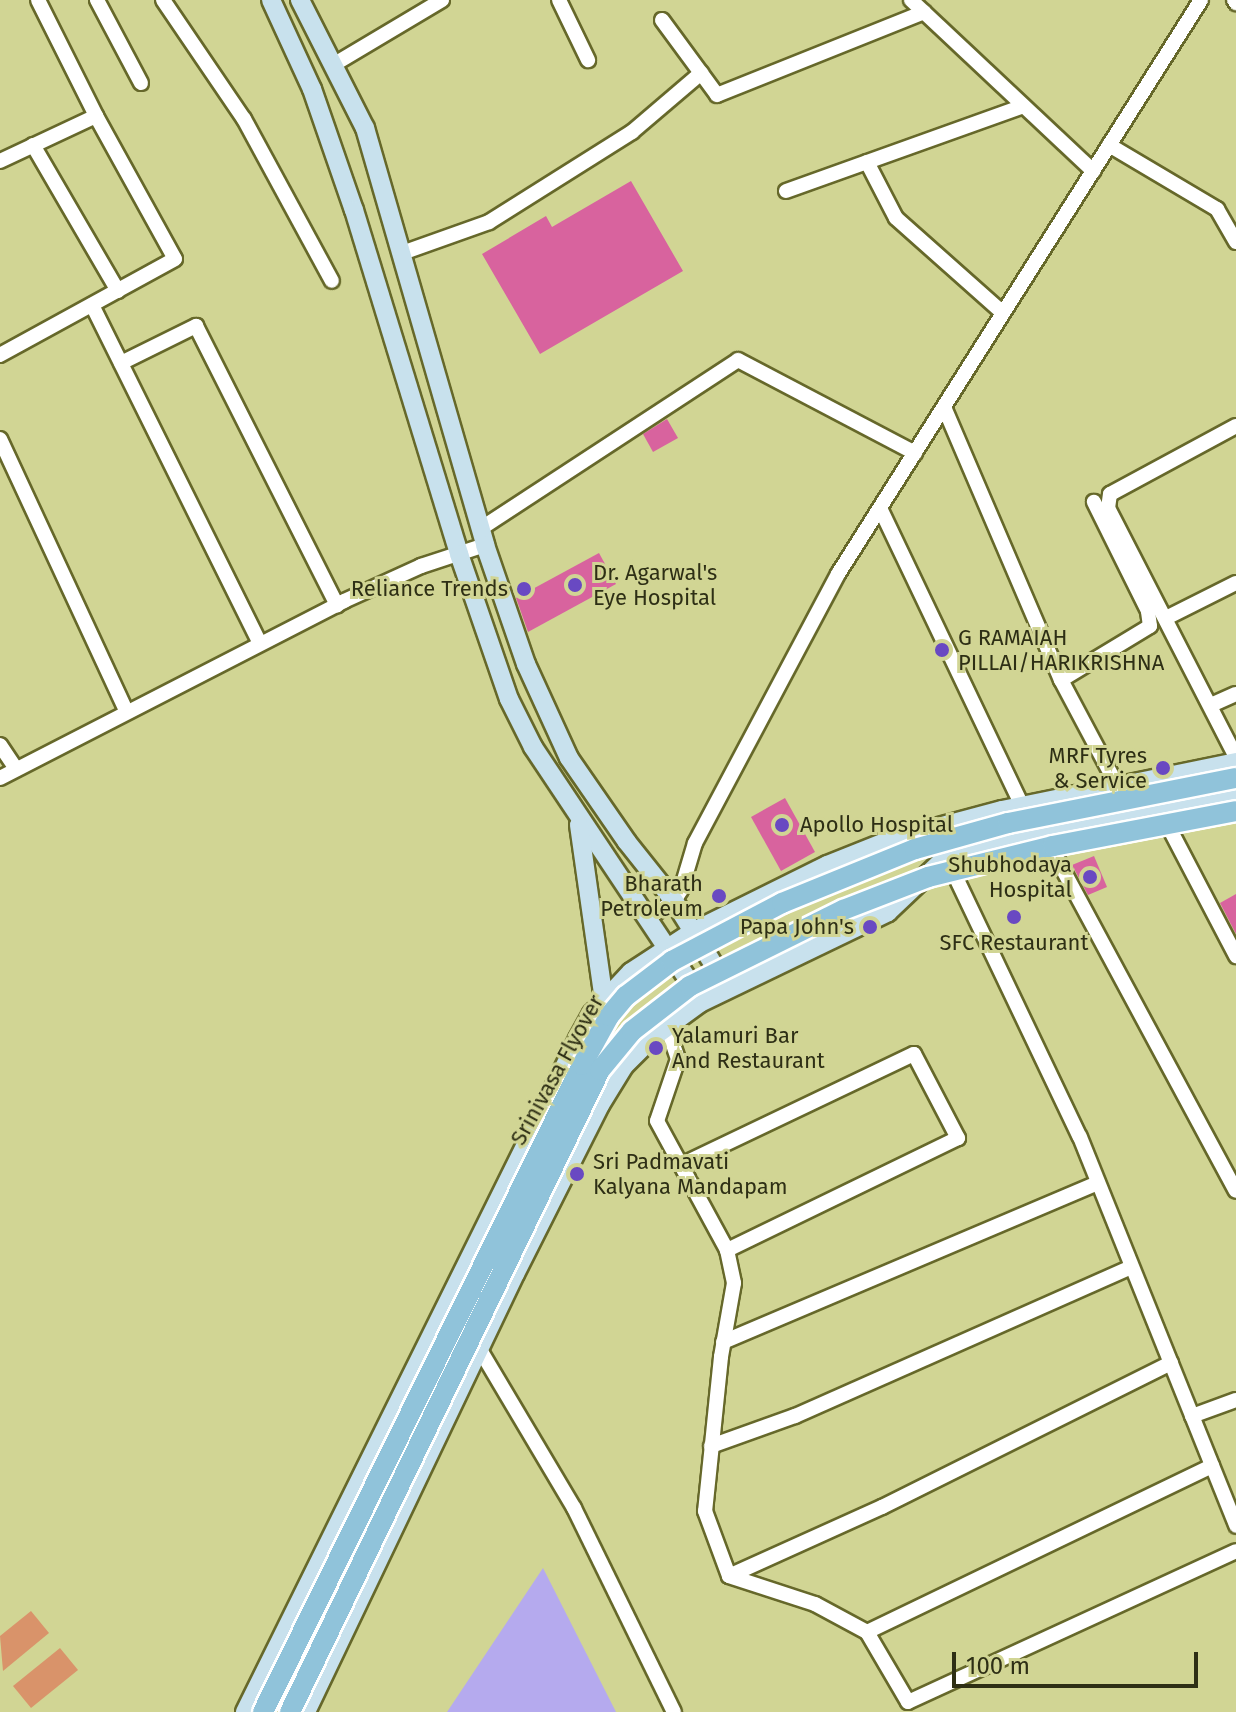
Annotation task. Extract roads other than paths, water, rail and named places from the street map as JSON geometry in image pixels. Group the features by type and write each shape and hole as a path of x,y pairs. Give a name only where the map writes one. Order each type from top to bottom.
{"main road":[{"name":"Srinivasa Flyover","path":"263,1712 582,1065 609,1016 626,996 672,961 782,903 915,849 1008,823 1236,778"},
{"name":"Srinivasa Flyover","path":"290,1712 600,1070 632,1031 690,986 843,910 928,877 1053,846 1236,811"}],"street":[{"path":"0,355 175,259 96,116 38,0"},
{"path":"97,0 141,83"},
{"path":"163,0 244,119 332,281"},
{"path":"271,0 312,89 354,210 459,554 509,699 533,747 578,818 703,1002"},
{"path":"300,0 365,128 483,537 526,664 569,758 627,842 674,901 728,989"},
{"path":"333,65 442,0"},
{"path":"559,0 588,60"},
{"path":"911,0 1093,171"},
{"path":"648,918 674,901 681,890 695,843 838,574 1201,0"},
{"path":"662,20 717,95 924,12"},
{"path":"402,253 489,222 632,132 701,73"},
{"path":"786,191 1023,106"},
{"path":"0,161 96,116"},
{"path":"33,145 118,291"},
{"path":"1109,145 1217,209 1236,242"},
{"path":"867,162 896,218 1003,313"},
{"path":"92,305 260,644"},
{"path":"121,363 196,326 337,605"},
{"path":"0,778 337,605 421,566 459,554 738,360 915,453"},
{"path":"944,407 1061,680 1118,787"},
{"path":"245,1712 578,1039 592,1014 631,972 694,931 827,865 890,840 1022,806 1236,760 1211,705 1108,508 1110,494 1236,426"},
{"path":"0,439 126,711"},
{"path":"1061,680 1150,626 1148,611 1094,502"},
{"path":"880,508 1022,806"},
{"path":"1166,618 1236,583"},
{"path":"1211,705 1236,694"},
{"path":"0,745 16,769"},
{"path":"306,1712 479,1348 600,1105 624,1066 667,1027 703,1002 888,912 946,857 1236,795"},
{"path":"1160,811 1236,956"},
{"path":"578,818 604,1001"},
{"path":"1044,834 1236,1191"},
{"path":"946,857 1098,1183 1234,1517"},
{"path":"667,1027 678,1059 657,1121 727,1250 734,1283 723,1342 705,1511 729,1576"},
{"path":"681,1165 914,1054 958,1138 727,1250"},
{"path":"723,1342 1098,1183"},
{"path":"711,1446 795,1416 1132,1267"},
{"path":"479,1348 574,1508 674,1712"},
{"path":"729,1576 882,1507 1171,1363"},
{"path":"1192,1416 1236,1400"},
{"path":"867,1632 1212,1466"},
{"path":"729,1576 815,1604 867,1632 908,1702 1236,1551"}],"place":[{"name":"Dr. Agarwal's Eye Hospital","path":"575,585"},
{"name":"Reliance Trends","path":"524,589"},
{"name":"G RAMAIAH PILLAI/HARIKRISHNA","path":"942,650"},
{"name":"MRF Tyres & Service","path":"1163,768"},
{"name":"Apollo Hospital","path":"782,825"},
{"name":"Shubhodaya Hospital","path":"1090,877"},
{"name":"Bharath Petroleum","path":"719,896"},
{"name":"SFC Restaurant","path":"1014,917"},
{"name":"Papa John's","path":"870,927"},
{"name":"Yalamuri Bar And Restaurant","path":"656,1048"},
{"name":"Sri Padmavati Kalyana Mandapam","path":"577,1174"}]}
